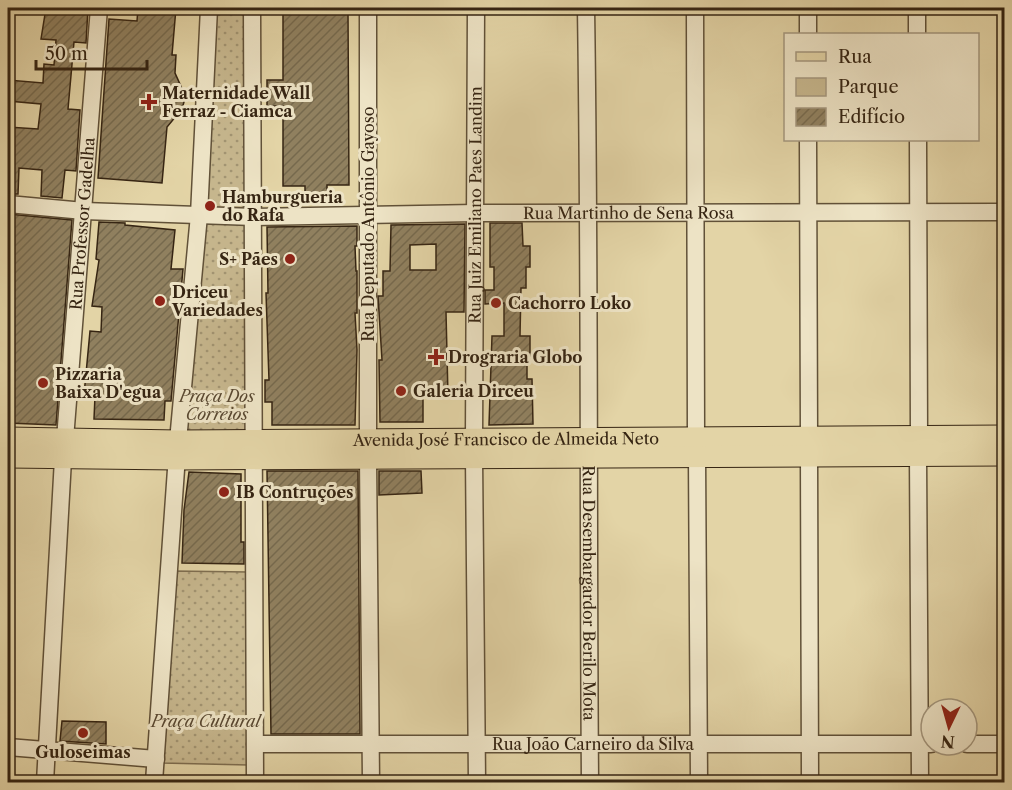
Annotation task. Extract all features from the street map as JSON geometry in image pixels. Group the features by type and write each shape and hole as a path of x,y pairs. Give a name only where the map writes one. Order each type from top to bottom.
{"main road":[{"name":"Avenida José Francisco de Almeida Neto","path":"919,446 1005,436"},
{"name":"Avenida José Francisco de Almeida Neto","path":"8,438 64,449"},
{"name":"Avenida José Francisco de Almeida Neto","path":"8,457 64,449 809,446 919,446 1005,455"}],"street":[{"name":"Rua Professor Gadelha","path":"45,783 64,449 99,8"},
{"path":"154,783 177,450 199,215 209,8"},
{"path":"252,8 255,783"},
{"name":"Rua Deputado Antônio Gayoso","path":"368,8 370,783"},
{"name":"Rua Juiz Emiliano Paes Landim","path":"476,8 474,448 477,783"},
{"name":"Rua Desembargardor Berilo Mota","path":"586,8 589,214 590,783"},
{"path":"695,8 699,783"},
{"path":"808,8 808,33"},
{"path":"917,8 917,33"},
{"path":"808,141 810,783"},
{"path":"918,141 919,446 925,697"},
{"path":"8,204 84,211 199,215"},
{"name":"Rua Martinho de Sena Rosa","path":"199,215 254,217 475,213 1005,212"},
{"name":"Rua João Carneiro da Silva","path":"255,744 371,746 590,743 919,744"},
{"path":"979,744 1005,744"},
{"path":"8,747 156,759"},
{"path":"920,783 924,757"}],"green space":[{"name":"Praça Dos Correios","path":"216,8 248,8 248,436 185,436"},
{"name":"Praça Cultural","path":"173,571 248,572 248,765 162,763"}],"building":[{"path":"46,8 88,8 86,43 74,42 68,109 80,110 76,171 65,170 62,198 41,196 42,170 19,168 18,194 8,194 8,127 38,129 41,104 8,101 8,80 43,83 44,64 54,65 56,40 41,39"},
{"name":"Maternidade Wall Ferraz - Ciamca","path":"138,8 176,8 172,55 176,55 175,73 184,93 184,102 182,109 167,127 162,183 98,178 109,19 137,21"},
{"path":"304,8 328,8 328,13 348,13 349,185 327,185 327,195 305,195 305,186 283,186 283,106 267,106 267,80 283,80 283,14 304,14"},
{"path":"8,214 72,220 56,425 8,423"},
{"path":"99,222 175,230 171,269 183,269 171,401 165,401 164,420 94,419 95,396 84,395 90,331 101,332 102,307 92,306 99,260 96,259"},
{"path":"490,223 522,223 523,246 530,246 530,267 526,267 526,288 521,288 520,336 530,336 527,379 532,379 533,424 489,425 492,336 504,336 504,303 485,304 485,290 494,290 494,267 490,267"},
{"path":"465,224 464,312 446,312 448,396 423,397 423,422 380,422 379,360 382,360 378,296 383,296 383,271 390,271 391,225","holes":["436,244 436,270 410,270 410,245"]},
{"path":"357,226 355,425 272,425 272,402 265,402 265,380 269,380 266,293 268,293 267,227"},
{"path":"267,471 358,471 360,734 271,734"},
{"path":"379,471 421,471 422,493 379,495"},
{"path":"189,472 241,474 241,542 244,542 244,564 182,563 184,510"},
{"name":"Guloseimas","path":"62,721 106,722 106,744 60,741"}],"place":[{"name":"Maternidade Wall Ferraz - Ciamca","path":"149,102"},
{"name":"Hamburgueria do Rafa","path":"210,206"},
{"name":"S+ Pães","path":"290,259"},
{"name":"Driceu Variedades","path":"160,301"},
{"name":"Cachorro Loko","path":"496,303"},
{"name":"Drograria Globo","path":"436,357"},
{"name":"Pizzaria Baixa D'egua","path":"43,383"},
{"name":"Galeria Dirceu","path":"401,391"},
{"name":"IB Contruções","path":"224,492"},
{"name":"Guloseimas","path":"83,733"}]}
